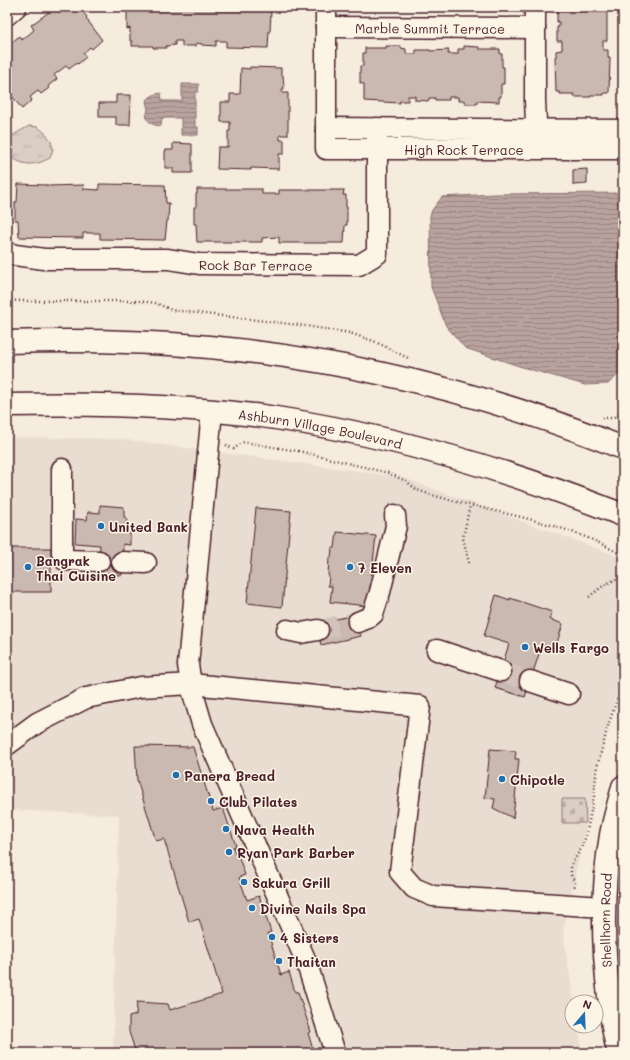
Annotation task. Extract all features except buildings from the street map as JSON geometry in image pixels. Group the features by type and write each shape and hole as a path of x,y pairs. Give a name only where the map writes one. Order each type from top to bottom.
{"main road":[{"path":"7,342 61,340 136,342 210,347 352,368 413,381 495,403 623,448"},
{"name":"Ashburn Village Boulevard","path":"7,405 116,405 212,411 276,418 357,433 422,448 496,469 586,500 623,515"},
{"name":"Shellhorn Road","path":"619,1053 610,1010 606,975 603,907 605,877 611,834 623,787"}],"street":[{"path":"7,15 16,7"},
{"name":"High Rock Terrace","path":"326,7 326,149 377,149 537,139 623,130"},
{"path":"535,7 535,101 537,139"},
{"name":"Marble Summit Terrace","path":"326,27 535,28"},
{"name":"High Rock Terrace","path":"326,128 377,128 537,139 623,149"},
{"name":"Rock Bar Terrace","path":"7,252 15,255 44,259 168,259 199,264 359,265 377,254 377,128"},
{"path":"212,411 188,665 191,684 202,724 306,961 335,1053"},
{"path":"62,469 62,552 65,560 99,561"},
{"path":"358,622 373,614 380,592 396,526 395,515"},
{"path":"122,562 146,563"},
{"path":"287,630 301,633 318,630"},
{"path":"437,650 500,671"},
{"path":"530,681 569,694"},
{"path":"7,745 37,723 86,698 142,687 191,684 420,706 400,872 414,888 433,896 603,907"}],"path":[{"path":"226,445 234,449 244,442 303,452 388,473 406,481 417,490 560,529 595,541 623,556"},
{"path":"469,563 463,538 470,505"},
{"path":"589,597 607,583 623,578"},
{"path":"573,905 575,882 572,875 571,864 581,849 586,836 594,796 597,767 609,723 623,681"}],"shaded area":[{"path":"182,84 199,84 198,92 195,92 195,127 198,127 198,135 181,135 181,118 162,118 161,126 152,124 146,118 148,109 146,101 148,99 161,93 162,101 182,101"},
{"path":"623,193 623,370 608,384 585,385 522,367 465,348 446,326 431,287 430,216 432,210 442,197 494,194"},
{"path":"7,437 120,439 401,477 623,558 623,667 609,719 563,932 573,994 564,994 564,1034 579,1034 582,1053 113,1053 119,815 7,810"}],"green space":[{"path":"29,126 38,127 51,141 53,149 50,158 38,163 28,164 18,161 7,154 8,143 12,136"},
{"path":"562,799 585,799 586,823 562,823"}],"tunnel":[{"path":"318,630 358,622"},
{"path":"501,671 530,681"}],"place":[{"name":"United Bank","path":"101,526"},
{"name":"Bangrak Thai Cuisine","path":"28,567"},
{"name":"7 Eleven","path":"350,567"},
{"name":"Wells Fargo","path":"525,647"},
{"name":"Panera Bread","path":"176,775"},
{"name":"Chipotle","path":"502,779"},
{"name":"Club Pilates","path":"211,801"},
{"name":"Nava Health","path":"226,829"},
{"name":"Ryan Park Barber","path":"229,852"},
{"name":"Sakura Grill","path":"244,882"},
{"name":"Divine Nails Spa","path":"252,908"},
{"name":"4 Sisters","path":"272,937"},
{"name":"Thaitan","path":"279,961"}]}
